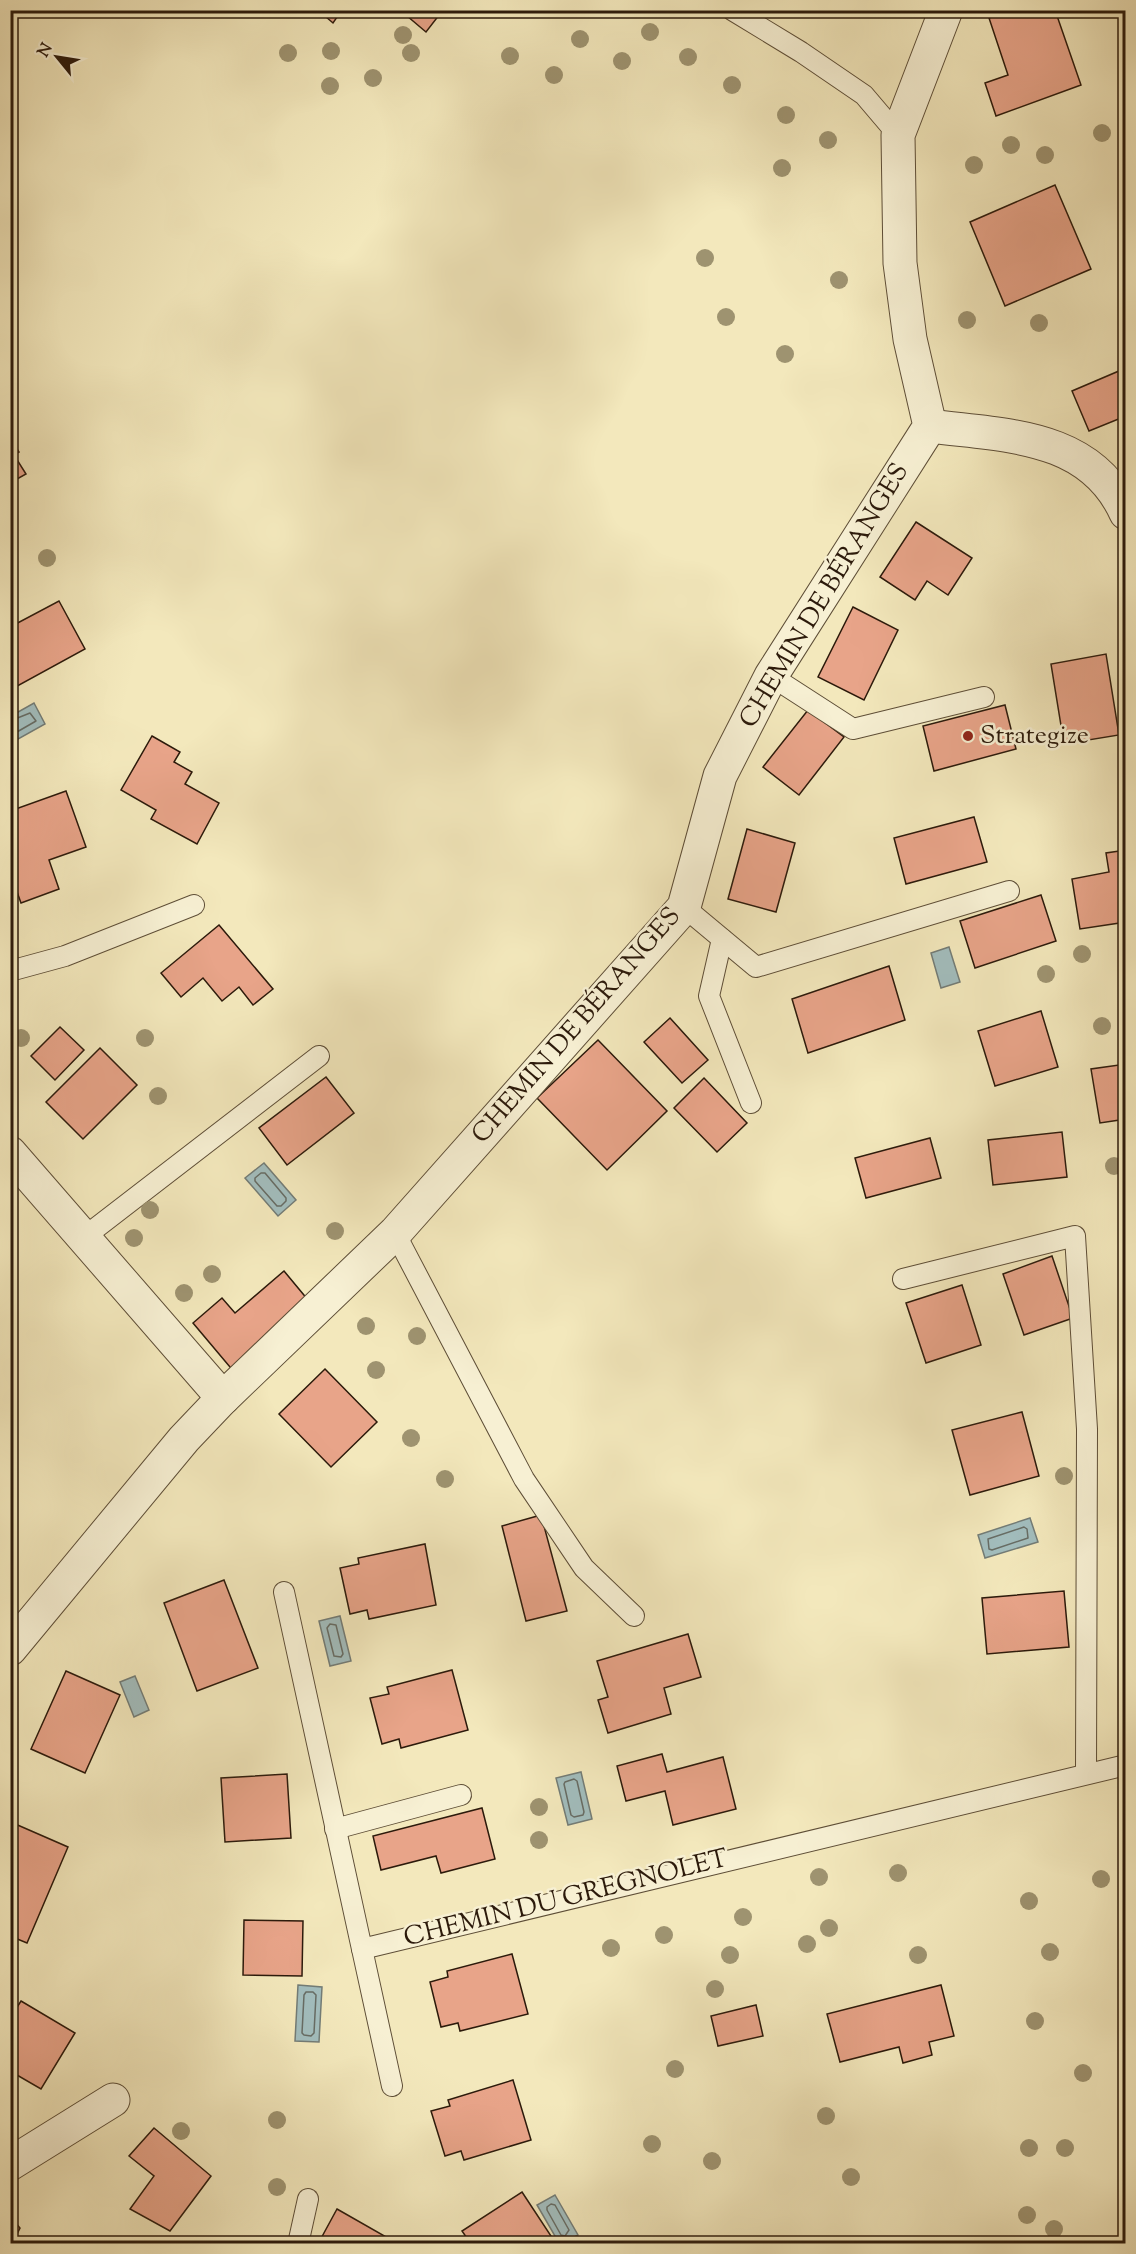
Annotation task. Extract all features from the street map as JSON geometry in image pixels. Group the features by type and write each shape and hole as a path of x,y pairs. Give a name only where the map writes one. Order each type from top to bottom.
{"street":[{"path":"946,10 898,135 900,263 910,339 930,426 1043,442 1074,455 1100,475 1120,499 1125,513"},
{"name":"CHEMIN DE BÉRANGES","path":"10,1649 184,1439 223,1398 395,1233 684,907 720,776 771,676 930,426"},
{"path":"10,1153 223,1398"},
{"path":"10,2164 113,2100"}],"lane":[{"path":"732,10 801,52 864,95 898,135"},
{"path":"771,676 853,729 984,697"},
{"path":"684,907 756,967 1009,891"},
{"path":"10,971 65,956 194,905"},
{"path":"722,939 709,996 740,1063 751,1103"},
{"path":"83,1238 319,1056"},
{"path":"395,1233 524,1479 584,1568 634,1616"},
{"path":"903,1279 1075,1236 1087,1429 1086,1773"},
{"path":"284,1592 392,2086"},
{"name":"CHEMIN DU GREGNOLET","path":"362,1949 1125,1765"},
{"path":"335,1829 461,1795"},
{"path":"298,2244 308,2199"}],"water":[{"path":"34,703 45,724 11,743 11,716"},
{"path":"949,947 960,982 941,988 931,953"},
{"path":"264,1163 296,1200 278,1216 245,1178"},
{"path":"1030,1518 1038,1542 985,1558 978,1535"},
{"path":"340,1616 351,1661 330,1666 319,1621"},
{"path":"135,1676 149,1710 134,1717 120,1682"},
{"path":"581,1772 592,1819 568,1825 556,1778"},
{"path":"298,1985 322,1987 319,2042 295,2041"},
{"path":"555,2195 578,2235 563,2243 559,2243 537,2205"}],"building":[{"path":"318,10 342,10 333,23"},
{"path":"400,10 443,10 426,32"},
{"path":"1009,10 1055,10 1081,85 996,116 985,83 1008,75 989,18"},
{"path":"1055,185 1091,269 1005,306 970,222"},
{"path":"1126,368 1126,416 1089,431 1072,391"},
{"path":"10,438 19,452 14,455 26,474 10,483"},
{"path":"916,522 972,558 948,595 927,581 915,600 880,577"},
{"path":"59,601 85,649 10,690 10,627"},
{"path":"853,607 898,630 864,700 818,677"},
{"path":"1106,654 1119,735 1064,744 1051,664"},
{"path":"1005,705 1016,749 934,771 923,726"},
{"path":"808,710 844,737 799,795 763,767"},
{"path":"152,736 180,752 174,762 192,772 185,784 219,803 197,844 151,819 156,810 121,790"},
{"path":"66,791 86,847 49,860 59,889 21,903 10,872 10,811"},
{"path":"974,817 987,862 906,884 894,838"},
{"path":"747,829 795,843 776,912 728,899"},
{"path":"1126,850 1126,922 1080,929 1072,879 1109,872 1106,853"},
{"path":"1041,895 1056,941 975,968 960,921"},
{"path":"219,925 273,989 253,1005 239,987 222,1001 203,978 181,997 161,973"},
{"path":"889,966 905,1020 808,1053 792,999"},
{"path":"1041,1011 1058,1067 995,1086 978,1031"},
{"path":"670,1018 708,1060 682,1083 644,1042"},
{"path":"60,1027 84,1050 55,1080 31,1056"},
{"path":"598,1040 667,1111 607,1170 537,1098"},
{"path":"100,1048 137,1085 83,1139 46,1102"},
{"path":"1126,1064 1126,1119 1100,1123 1091,1069"},
{"path":"326,1077 354,1113 287,1165 259,1128"},
{"path":"704,1078 747,1123 717,1152 674,1108"},
{"path":"1062,1132 1067,1177 993,1185 988,1140"},
{"path":"930,1138 941,1178 866,1198 855,1158"},
{"path":"1052,1256 1073,1318 1024,1335 1003,1274"},
{"path":"284,1271 313,1306 235,1373 193,1323 222,1298 235,1313"},
{"path":"962,1285 981,1345 926,1363 906,1303"},
{"path":"325,1369 377,1422 331,1467 279,1414"},
{"path":"1022,1412 1039,1476 970,1495 952,1430"},
{"path":"541,1515 567,1611 526,1621 502,1526"},
{"path":"425,1544 436,1605 369,1619 367,1610 350,1614 340,1568 359,1564 358,1558"},
{"path":"224,1580 258,1668 197,1691 164,1603"},
{"path":"1064,1591 1069,1647 987,1654 982,1598"},
{"path":"688,1634 701,1677 664,1688 671,1714 608,1733 598,1700 608,1697 597,1661"},
{"path":"452,1670 468,1730 401,1748 399,1739 382,1744 370,1698 389,1694 387,1687"},
{"path":"66,1671 120,1695 85,1773 31,1749"},
{"path":"662,1754 667,1772 723,1757 736,1809 673,1825 665,1791 626,1801 617,1766"},
{"path":"287,1774 291,1838 225,1842 221,1778"},
{"path":"482,1808 495,1859 441,1873 436,1856 381,1870 373,1836"},
{"path":"13,1823 68,1847 27,1943 10,1936 10,1830"},
{"path":"244,1920 303,1921 302,1976 243,1975"},
{"path":"512,1954 528,2014 460,2031 458,2023 441,2027 430,1982 448,1977 447,1971"},
{"path":"941,1985 954,2036 929,2042 932,2055 903,2063 899,2047 840,2062 827,2014"},
{"path":"21,2001 75,2033 41,2089 10,2071 10,2018"},
{"path":"756,2005 763,2036 718,2046 711,2016"},
{"path":"513,2080 531,2140 464,2160 461,2151 445,2156 431,2111 450,2106 448,2100"},
{"path":"154,2128 211,2176 170,2231 130,2209 154,2176 129,2156"},
{"path":"522,2192 551,2236 539,2244 471,2244 462,2231"},
{"path":"337,2209 388,2238 385,2244 318,2244"},
{"path":"10,2216 20,2228 12,2244 10,2244"}],"place":[{"name":"Strategize","path":"968,736"}]}
